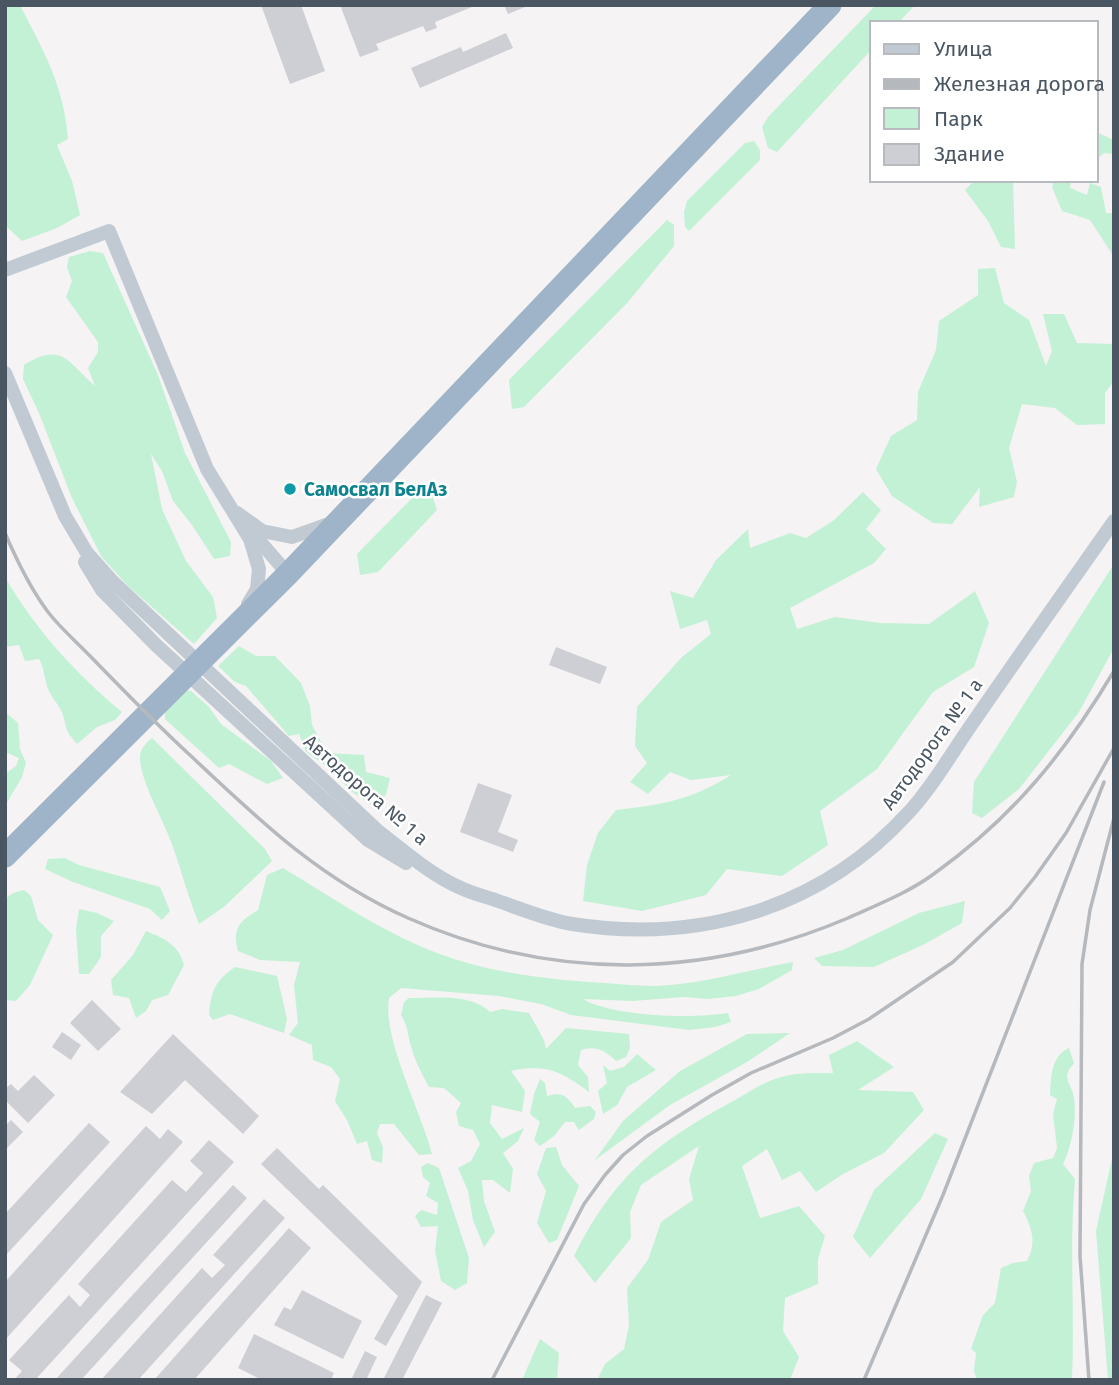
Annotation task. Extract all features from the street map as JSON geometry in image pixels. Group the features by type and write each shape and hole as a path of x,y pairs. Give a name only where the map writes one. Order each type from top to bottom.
{"highway":[{"path":"5,856 288,574 830,5"}],"street":[{"path":"5,270 109,231 207,469 250,540 259,569 257,589 240,620"},
{"path":"5,373 82,557 102,590 207,693 368,840 410,865 460,888"},
{"path":"230,508 262,531 292,537 339,520"},
{"path":"230,508 288,574"},
{"name":"Автодорога № 1 а","path":"65,516 95,562 168,635 378,831 415,860 460,888 534,914 570,923 647,930 716,923 749,915 785,902 818,885 866,853 910,811 1114,521"}],"green space":[{"path":"5,5 20,5 45,54 57,86 68,139 57,145 72,181 80,215 57,228 22,241 5,222"},
{"path":"876,5 915,5 900,21 870,21 870,51 777,152 768,148 762,127 768,117"},
{"path":"1098,133 1114,140 1114,154 1104,153 1098,158"},
{"path":"754,141 760,150 760,160 689,231 685,227 684,212 687,201 745,143"},
{"path":"973,182 1013,182 1015,249 1001,247 988,221 965,190"},
{"path":"1053,182 1071,182 1070,188 1087,195 1090,183 1101,187 1106,213 1114,213 1114,257 1090,220 1062,211 1052,187"},
{"path":"667,220 674,225 674,246 628,302 524,407 512,409 509,380"},
{"path":"90,251 103,253 158,375 185,453 231,542 230,556 214,559 173,501 162,471 151,454 162,509 186,561 213,597 217,618 194,644 127,585 101,556 72,498 23,379 24,365 37,358 56,355 71,363 95,386 88,368 98,352 98,342 66,297 72,281 67,267 69,257"},
{"path":"995,268 1004,303 1029,320 1046,366 1052,351 1043,314 1064,314 1077,343 1114,344 1114,381 1105,393 1105,424 1077,425 1055,408 1022,404 1009,448 1017,482 1014,497 979,507 980,487 952,524 933,523 892,496 876,469 891,436 917,420 918,392 936,350 939,321 978,295 978,269"},
{"path":"421,489 430,489 437,510 378,572 360,575 357,554"},
{"path":"863,492 881,510 866,529 886,549 874,563 790,608 797,629 835,617 880,623 929,624 975,591 989,623 974,667 933,692 877,769 820,811 828,845 782,876 727,869 706,895 642,911 583,901 587,865 598,833 616,810 676,800 731,775 691,780 670,772 648,794 630,782 647,763 635,746 637,707 682,657 711,634 707,620 680,629 670,591 693,598 716,560 748,529 750,548 790,533 806,538 834,520"},
{"path":"1114,564 1114,648 1079,712 1019,789 982,818 972,813 974,782"},
{"path":"5,577 29,615 57,649 88,682 122,712 115,720 97,727 77,744 68,732 62,711 48,690 39,659 25,661 19,645 5,647"},
{"path":"239,646 256,656 275,656 301,683 310,706 312,725 327,753 364,755 366,772 390,778 386,795 372,805 352,792 329,768 306,752 299,734 289,736 246,686 235,682 218,666"},
{"path":"180,689 191,691 209,707 221,724 271,761 283,778 267,784 229,764 219,768 165,719 165,704"},
{"path":"5,712 18,723 20,749 26,763 22,777 5,806 5,774 16,766 19,758 5,752"},
{"path":"152,738 265,849 272,861 225,906 199,924 173,847 142,771 140,753"},
{"path":"65,858 79,865 160,887 170,911 162,920 150,909 73,882 45,869 48,859"},
{"path":"283,868 404,939 444,956 511,973 657,986 708,980 793,962 792,970 759,989 736,996 632,1001 583,999 596,1005 633,1013 695,1016 728,1013 731,1022 689,1030 571,1015 541,1004 499,996 401,988 389,998 391,1033 432,1154 419,1155 394,1124 380,1124 377,1133 383,1147 382,1163 372,1160 367,1141 357,1144 335,1101 340,1079 331,1067 313,1060 312,1045 289,1035 298,1023 294,985 300,962 260,960 238,951 236,937 239,926 258,910 267,875"},
{"path":"24,890 31,896 38,920 53,935 30,985 16,1001 5,1000 5,899"},
{"path":"965,901 962,923 923,945 874,967 822,966 814,958 843,950 919,913"},
{"path":"79,909 114,921 101,936 101,957 89,974 79,974 76,929"},
{"path":"146,931 170,943 184,965 168,995 152,1000 146,1011 136,1018 129,998 113,995 111,980 133,955"},
{"path":"235,967 277,976 287,1019 284,1033 230,1014 213,1020 209,1015 215,987"},
{"path":"409,998 463,999 490,1012 502,1009 529,1013 546,1049 566,1028 629,1034 630,1048 626,1057 616,1061 600,1050 581,1050 578,1065 588,1077 589,1092 553,1071 534,1068 511,1071 525,1091 522,1112 492,1105 490,1123 502,1139 524,1128 518,1141 503,1153 513,1169 510,1193 493,1180 482,1180 484,1201 495,1232 484,1247 473,1220 468,1191 458,1168 471,1161 480,1144 473,1130 459,1126 456,1112 461,1103 444,1088 429,1087 421,1072 401,1015 404,1002"},
{"path":"790,1033 747,1062 670,1105 595,1160 623,1121 680,1071 747,1034"},
{"path":"857,1041 894,1067 858,1090 913,1092 924,1110 884,1153 843,1174 816,1192 800,1171 782,1180 767,1149 742,1166 760,1218 799,1206 825,1236 818,1259 818,1284 785,1298 783,1331 799,1357 790,1380 597,1380 605,1364 624,1349 629,1325 627,1288 648,1260 661,1222 693,1200 689,1179 699,1146 641,1185 630,1212 631,1238 595,1283 574,1256 604,1205 620,1184 678,1134 757,1087 797,1074 833,1073 829,1055"},
{"path":"1069,1048 1074,1063 1067,1078 1073,1093 1074,1120 1063,1164 1075,1179 1072,1229 1072,1380 977,1380 974,1371 976,1353 971,1349 983,1315 995,1303 1001,1268 1027,1261 1032,1248 1031,1230 1023,1211 1031,1191 1029,1176 1034,1163 1053,1158 1057,1148 1053,1114 1057,1099 1050,1095 1051,1081 1055,1062"},
{"path":"637,1054 656,1070 627,1087 617,1105 603,1114 598,1091 607,1083 603,1065 610,1071 624,1067"},
{"path":"540,1079 545,1083 547,1096 563,1096 575,1108 590,1106 596,1112 594,1119 579,1130 574,1122 565,1122 554,1136 540,1146 534,1140 540,1122 530,1114"},
{"path":"935,1133 948,1139 921,1199 870,1258 853,1237 874,1190"},
{"path":"556,1147 562,1165 579,1186 557,1240 549,1243 537,1223 546,1191 537,1174 546,1148"},
{"path":"1114,1150 1114,1380 1108,1380 1096,1231"},
{"path":"428,1163 439,1168 469,1258 467,1283 455,1290 441,1281 435,1251 438,1226 421,1227 415,1216 421,1210 437,1215 438,1203 426,1196 430,1183 423,1177 421,1167"},
{"path":"540,1339 559,1353 557,1380 522,1380"}],"building":[{"path":"261,5 301,5 325,71 290,84"},
{"path":"340,5 477,5 435,22 437,28 426,32 423,26 376,44 379,50 360,57"},
{"path":"504,5 530,5 508,14"},
{"path":"506,33 513,48 420,88 411,68 461,47 463,52"},
{"path":"556,647 607,667 600,684 549,665"},
{"path":"478,783 512,795 498,832 518,840 513,852 460,832"},
{"path":"92,1000 121,1029 98,1051 70,1023"},
{"path":"62,1032 81,1045 71,1060 52,1047"},
{"path":"173,1034 259,1116 243,1134 185,1080 152,1114 120,1092"},
{"path":"34,1075 55,1095 28,1123 5,1100 5,1089 11,1084 18,1091"},
{"path":"11,1120 23,1132 5,1150 5,1126"},
{"path":"89,1123 110,1142 5,1256 5,1214"},
{"path":"146,1126 160,1139 168,1129 183,1142 5,1340 5,1282"},
{"path":"209,1140 234,1162 35,1380 14,1380 22,1371 9,1360 69,1295 80,1307 90,1295 78,1284 172,1180 186,1192 203,1173 190,1161"},
{"path":"277,1148 319,1189 323,1185 422,1282 386,1346 374,1339 398,1296 261,1164"},
{"path":"233,1185 247,1198 81,1380 55,1380"},
{"path":"264,1199 285,1218 138,1380 101,1380 202,1268 212,1278 225,1265 213,1255"},
{"path":"289,1228 311,1248 194,1380 154,1380"},
{"path":"302,1290 362,1321 343,1359 274,1325 284,1307 291,1310"},
{"path":"426,1295 442,1303 402,1380 383,1380"},
{"path":"254,1334 334,1373 331,1380 262,1380 238,1368"},
{"path":"365,1351 377,1357 366,1380 351,1380"}],"railway":[{"path":"5,533 41,603 58,624 178,744 292,847 376,903 408,918 462,939 517,954 573,962 628,965 684,962 739,953 794,938 848,918 904,892 963,852 1013,806 1056,756 1114,671"},
{"path":"492,1380 584,1204 623,1155 647,1136 712,1095 751,1073 833,1038 869,1019 953,962 1010,908 1035,877 1066,833 1114,748"},
{"path":"864,1380 943,1195 1104,782"},
{"path":"1089,1380 1080,1256 1082,964 1090,910 1114,818"}],"place":[{"name":"Самосвал БелАз","path":"290,489"}]}
